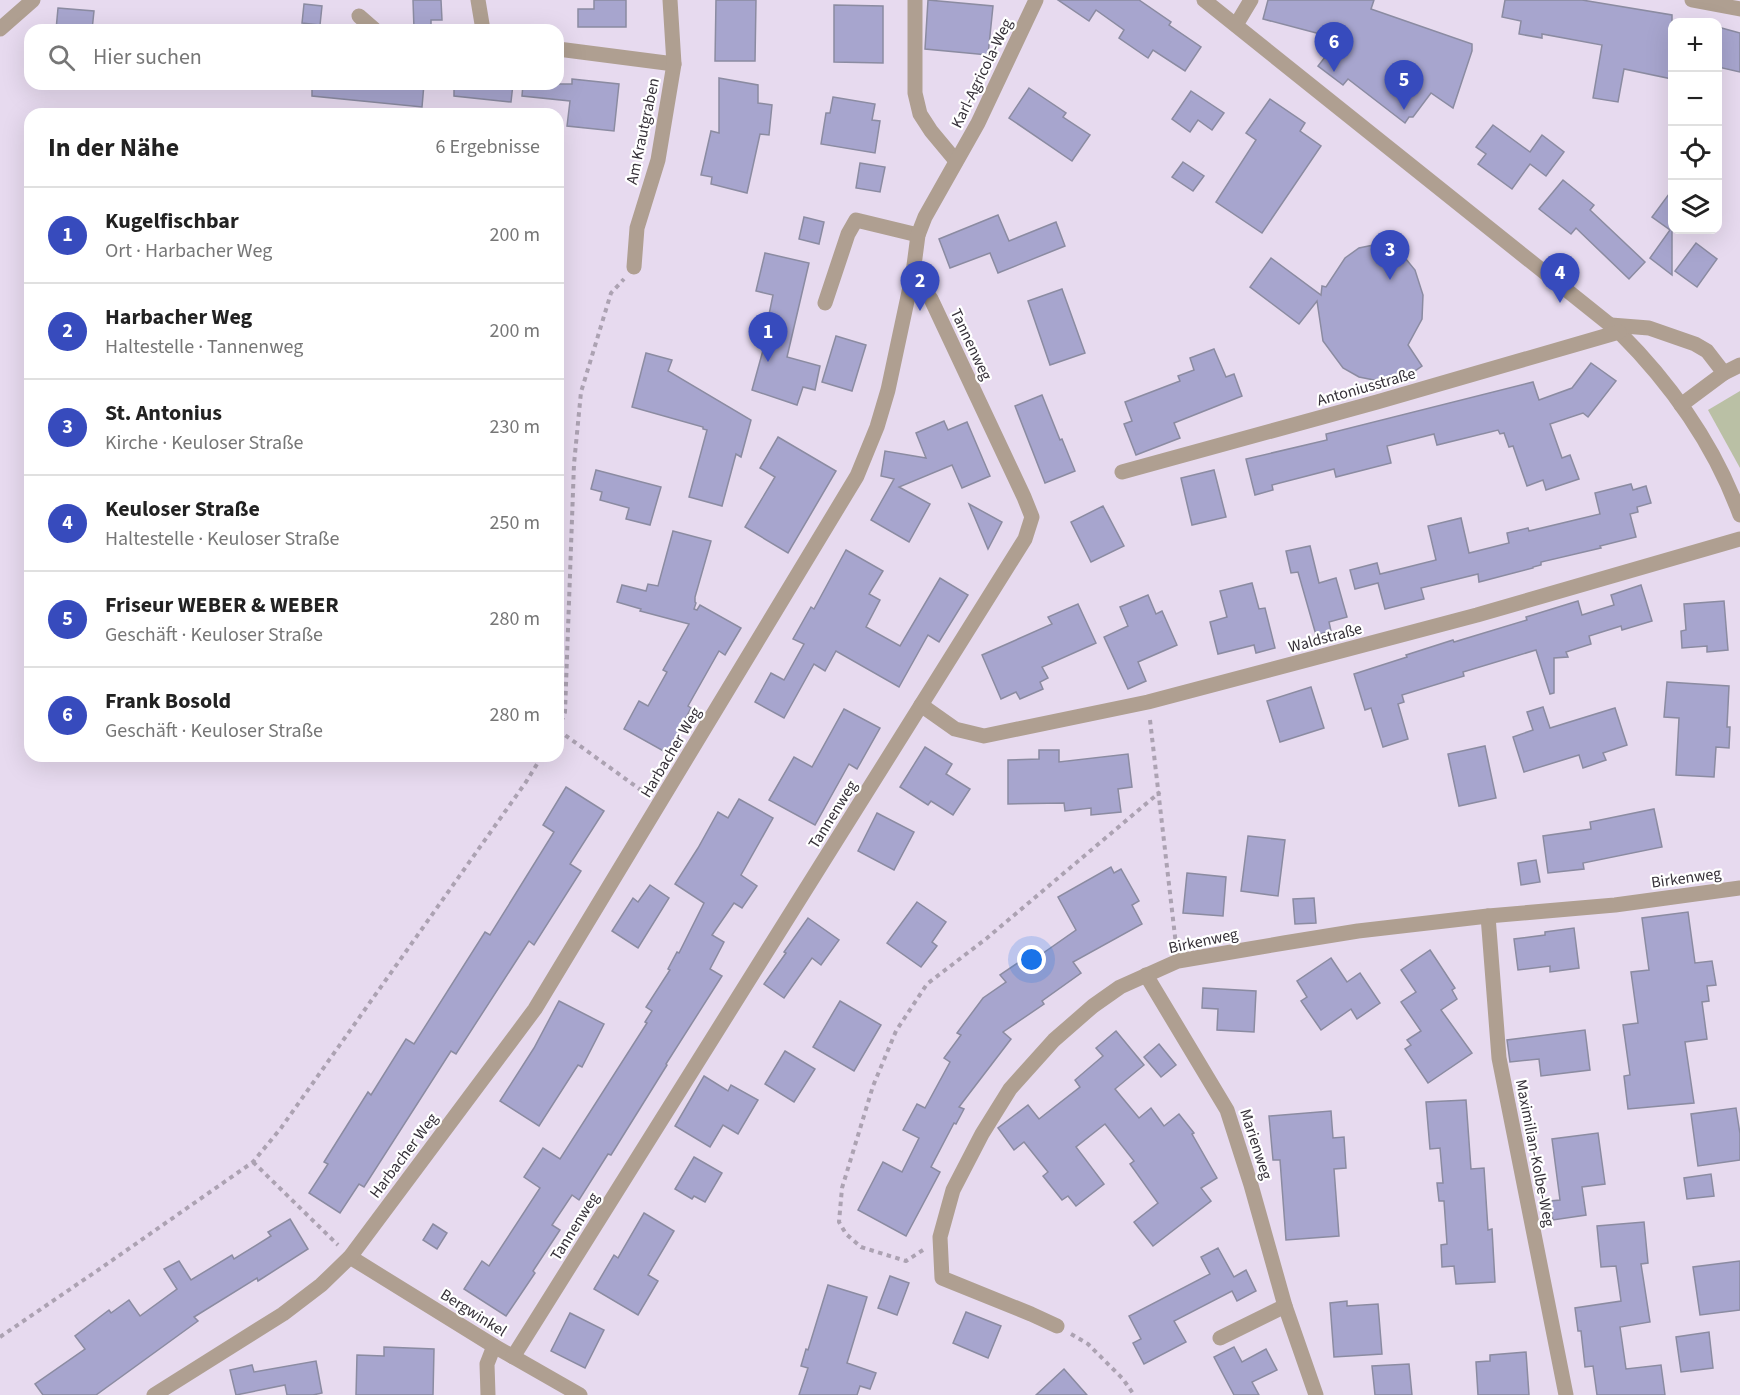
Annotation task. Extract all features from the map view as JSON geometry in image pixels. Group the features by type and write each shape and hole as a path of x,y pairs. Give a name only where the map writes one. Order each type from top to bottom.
{"street":[{"path":"0,29 33,0"},
{"path":"478,0 482,24"},
{"name":"Am Krautgraben","path":"634,267 637,228 658,160 674,64 670,0"},
{"path":"915,0 915,93 920,114 956,161"},
{"name":"Karl-Agricola-Weg","path":"956,161 978,123 1036,0"},
{"path":"1204,0 1615,329 1640,353 1708,443 1729,485 1740,515"},
{"path":"1236,25 1251,0"},
{"path":"1692,0 1740,9"},
{"path":"359,16 368,24"},
{"path":"564,50 674,64"},
{"name":"Harbacher Weg","path":"154,1395 178,1388 283,1314 321,1285 350,1257 535,1009 857,476 877,427 888,390 918,235 925,217 956,161"},
{"path":"825,303 848,234 856,220 918,235"},
{"name":"Tannenweg","path":"513,1357 1025,538 1032,517 931,299 912,273"},
{"path":"1615,329 1649,328 1695,344 1707,351 1724,373"},
{"name":"Antoniusstraße","path":"1122,472 1377,402 1615,329"},
{"path":"1681,405 1724,373 1740,365"},
{"name":"Waldstraße","path":"921,705 955,729 984,736 1148,702 1477,615 1740,539"},
{"name":"Birkenweg","path":"1057,1326 942,1278 940,1237 953,1190 982,1134 1010,1089 1054,1040 1093,1006 1120,987 1178,961 1358,931 1488,916 1615,905 1740,888"},
{"name":"Maximilian-Kolbe-Weg","path":"1488,916 1499,1058 1566,1395"},
{"name":"Marienweg","path":"1146,975 1227,1110 1285,1306 1316,1395"},
{"name":"Bergwinkel","path":"350,1257 494,1346 580,1395"},
{"path":"1220,1338 1285,1306"},
{"path":"488,1395 487,1364 494,1346"}],"path":[{"path":"564,715 574,464 581,392 611,293 634,267"},
{"path":"1148,702 1178,961"},
{"path":"564,734 660,804"},
{"path":"0,1337 253,1162 288,1119 538,762"},
{"path":"940,1237 906,1261 861,1248 839,1222 842,1188 859,1131 873,1086 896,1031 927,984 987,938 1160,792"},
{"path":"253,1162 350,1257"},
{"path":"1057,1326 1088,1344 1123,1379 1134,1395"}],"green space":[{"path":"1740,391 1740,468 1708,410"}],"building":[{"path":"413,0 441,0 442,20 431,20 431,24 414,24"},
{"path":"594,0 626,0 626,27 578,27 578,9 594,9"},
{"path":"716,0 756,0 755,61 715,61"},
{"path":"928,0 993,6 988,55 925,49"},
{"path":"1058,0 1139,0 1201,47 1185,71 1153,50 1148,58 1119,38 1124,30 1096,10 1089,21"},
{"path":"1268,0 1374,0 1371,9 1472,44 1472,51 1453,108 1431,93 1413,117 1409,117 1405,123 1348,79 1343,85 1318,66 1339,39 1263,19"},
{"path":"1505,0 1582,0 1672,15 1672,18 1668,18 1668,78 1624,69 1618,102 1593,98 1602,45 1542,34 1542,38 1519,34 1521,21 1502,17"},
{"path":"304,4 322,6 320,24 302,23"},
{"path":"834,5 883,6 883,63 834,62"},
{"path":"58,8 94,11 93,24 57,24"},
{"path":"1722,28 1740,33 1740,72 1722,68"},
{"path":"719,78 758,85 758,103 772,105 769,135 760,134 747,193 711,184 712,177 701,175 711,131 719,133"},
{"path":"572,79 619,84 614,131 567,126 570,101 522,96 522,90 564,90 564,84 572,84"},
{"path":"1029,88 1066,113 1063,117 1090,135 1072,161 1009,118"},
{"path":"312,90 423,90 422,107 312,96"},
{"path":"454,90 512,90 511,102 454,96"},
{"path":"1191,91 1224,113 1212,130 1198,120 1190,132 1172,119"},
{"path":"833,97 875,104 872,120 880,121 875,153 821,144 826,113 830,113"},
{"path":"1270,99 1305,123 1300,131 1321,146 1262,233 1216,202 1256,140 1246,133"},
{"path":"1493,125 1530,152 1542,135 1564,152 1546,176 1530,164 1512,189 1478,164 1486,154 1476,147"},
{"path":"1183,162 1204,176 1193,191 1172,177"},
{"path":"860,163 885,167 880,192 856,188"},
{"path":"1563,180 1594,205 1590,210 1645,262 1629,279 1576,228 1571,234 1539,209"},
{"path":"1668,195 1668,229 1652,217"},
{"path":"998,215 1009,241 1056,222 1065,246 998,273 990,253 950,268 939,239"},
{"path":"804,217 824,222 819,244 799,239"},
{"path":"1668,233 1672,234 1672,275 1650,258"},
{"path":"1696,243 1717,259 1697,287 1675,271"},
{"path":"1378,244 1401,253 1415,270 1423,295 1422,319 1408,345 1422,366 1402,380 1384,382 1359,377 1343,368 1323,341 1317,301 1299,324 1250,287 1271,258 1321,295 1322,286 1326,287 1345,258 1359,248"},
{"path":"765,253 809,263 787,357 820,366 815,390 803,387 797,405 752,390 770,325 767,324 773,295 756,291"},
{"path":"1062,289 1085,353 1050,365 1028,301"},
{"path":"836,336 866,345 852,391 822,382"},
{"path":"1214,349 1226,377 1234,374 1242,396 1174,423 1180,438 1136,455 1124,424 1132,421 1125,402 1180,381 1178,376 1194,370 1190,358"},
{"path":"646,353 672,360 668,371 751,420 741,457 736,454 722,506 689,497 707,430 632,407"},
{"path":"1591,363 1616,381 1588,417 1583,413 1550,424 1562,458 1570,455 1579,479 1546,490 1543,480 1527,486 1513,446 1509,447 1504,433 1500,434 1498,430 1437,445 1434,434 1387,446 1391,463 1336,477 1334,469 1272,485 1273,490 1255,495 1246,459 1327,440 1326,434 1533,382 1539,400 1572,388"},
{"path":"1042,395 1075,471 1045,483 1015,406"},
{"path":"944,421 948,430 967,422 990,476 962,488 952,465 899,487 930,504 909,542 871,520 894,479 881,476 885,451 926,458 916,433"},
{"path":"778,437 836,471 788,553 745,527 775,477 760,468"},
{"path":"596,470 661,487 650,525 626,519 629,508 600,500 602,492 591,489"},
{"path":"1214,470 1226,517 1192,525 1181,478"},
{"path":"1631,484 1633,490 1646,486 1651,503 1637,507 1638,512 1630,514 1636,537 1541,562 1541,565 1533,568 1479,582 1478,574 1421,588 1424,599 1385,609 1378,583 1355,589 1350,570 1377,563 1380,574 1436,560 1428,526 1461,518 1469,553 1509,543 1507,533 1528,528 1529,531 1600,514 1595,493"},
{"path":"969,504 1002,522 988,549"},
{"path":"1103,506 1124,546 1091,562 1071,522"},
{"path":"673,531 711,541 695,597 694,609 697,610 700,605 741,628 725,655 719,651 688,706 691,708 667,753 624,729 639,701 648,706 667,672 663,670 689,624 640,611 641,609 617,602 622,585 646,591 648,584 658,586"},
{"path":"1310,546 1319,583 1336,578 1347,617 1329,622 1331,631 1316,635 1298,572 1291,573 1286,551"},
{"path":"846,550 883,571 869,594 880,600 866,627 900,646 940,578 968,595 939,642 928,635 899,687 836,651 825,671 814,664 784,718 755,702 771,673 784,680 804,644 793,639 811,607 814,609"},
{"path":"1252,583 1259,609 1265,608 1275,648 1256,653 1254,645 1218,654 1210,622 1227,617 1220,591"},
{"path":"1641,585 1652,621 1622,630 1621,626 1589,636 1591,644 1566,652 1568,657 1554,658 1554,693 1550,694 1536,650 1463,672 1464,676 1402,695 1404,702 1398,704 1408,739 1383,747 1371,708 1365,710 1354,674 1453,640 1454,642 1527,620 1526,617 1578,601 1582,615 1614,605 1611,595"},
{"path":"1148,595 1156,614 1162,611 1177,645 1138,662 1146,681 1128,689 1104,637 1128,626 1120,607"},
{"path":"1724,601 1728,650 1707,652 1707,646 1682,648 1681,631 1686,630 1684,604"},
{"path":"1078,604 1096,643 1042,667 1048,678 1040,682 1043,689 1020,699 1016,692 1001,699 982,655 1052,624 1048,617"},
{"path":"1667,682 1729,686 1727,727 1730,727 1729,748 1716,747 1714,777 1676,775 1679,718 1664,717"},
{"path":"1311,687 1324,728 1280,742 1267,701"},
{"path":"1543,707 1550,728 1615,708 1627,745 1603,753 1606,760 1583,768 1579,755 1524,772 1513,737 1533,730 1527,712"},
{"path":"844,709 880,728 857,769 849,764 815,825 769,800 794,757 812,767"},
{"path":"1485,746 1496,798 1459,806 1448,754"},
{"path":"925,747 952,764 946,774 970,789 953,815 931,801 928,805 900,787"},
{"path":"1039,750 1059,750 1059,762 1128,754 1132,787 1118,789 1121,812 1091,815 1091,808 1065,811 1064,803 1008,804 1008,760 1039,759"},
{"path":"566,787 604,811 570,864 581,871 534,945 529,941 456,1054 451,1051 364,1187 359,1184 340,1213 309,1193 328,1164 324,1162 368,1092 371,1095 406,1039 414,1044 485,932 490,935 554,832 543,825"},
{"path":"739,799 773,818 741,875 757,886 742,908 734,903 712,935 724,942 710,969 722,976 611,1155 608,1154 579,1200 572,1195 552,1225 560,1230 506,1316 464,1289 482,1261 489,1266 540,1188 524,1177 543,1148 560,1159 647,1023 645,1022 652,1011 646,1007 670,970 668,969 677,952 679,953 704,903 675,884 718,812 728,818"},
{"path":"1654,809 1662,847 1583,863 1584,869 1548,873 1543,836 1591,829 1590,822"},
{"path":"877,813 914,832 894,870 858,851"},
{"path":"1248,836 1285,840 1278,896 1241,891"},
{"path":"1536,860 1540,882 1521,885 1518,863"},
{"path":"1111,867 1114,873 1121,869 1139,901 1132,905 1142,924 1073,962 1081,973 1042,1001 1044,1004 1003,1032 1011,1039 959,1107 964,1109 931,1167 940,1172 906,1236 858,1210 883,1162 902,1172 919,1138 903,1130 917,1104 925,1108 950,1062 944,1058 961,1035 957,1033 983,998 1006,982 1000,975 1022,960 1026,965 1076,930 1058,897"},
{"path":"1187,873 1226,877 1223,916 1183,913"},
{"path":"650,885 669,898 638,948 612,931 633,898 638,902"},
{"path":"1314,898 1316,923 1295,924 1293,899"},
{"path":"917,902 946,922 932,942 937,946 921,967 887,943"},
{"path":"1688,912 1695,963 1712,961 1716,985 1707,986 1709,1001 1702,1002 1707,1039 1685,1042 1694,1103 1628,1109 1624,1076 1630,1075 1623,1025 1638,1023 1631,972 1649,970 1642,918"},
{"path":"808,918 839,940 821,965 812,958 784,998 764,984"},
{"path":"1574,928 1579,968 1550,972 1550,966 1518,970 1514,939"},
{"path":"1430,950 1455,988 1452,990 1457,999 1441,1010 1472,1053 1428,1083 1405,1049 1411,1045 1407,1040 1421,1031 1401,1002 1416,992 1401,970"},
{"path":"1331,958 1347,982 1360,973 1380,1003 1357,1019 1351,1009 1321,1030 1301,1001 1307,997 1297,981"},
{"path":"1203,988 1256,991 1254,1032 1217,1030 1218,1009 1202,1008"},
{"path":"559,1001 604,1024 582,1067 578,1065 539,1126 500,1101 534,1048"},
{"path":"840,1001 881,1025 854,1071 813,1047"},
{"path":"1585,1030 1590,1070 1541,1076 1539,1059 1510,1062 1507,1040"},
{"path":"1116,1031 1144,1065 1115,1089 1139,1118 1151,1108 1164,1126 1179,1114 1194,1133 1192,1134 1217,1178 1201,1188 1211,1201 1153,1246 1134,1222 1158,1203 1130,1164 1134,1161 1105,1124 1076,1147 1104,1184 1076,1206 1068,1196 1062,1200 1043,1176 1048,1172 1024,1142 1014,1150 998,1128 1028,1105 1039,1119 1080,1087 1075,1080 1103,1056 1096,1048"},
{"path":"1159,1044 1176,1065 1161,1077 1144,1057"},
{"path":"785,1051 815,1069 794,1102 765,1084"},
{"path":"704,1076 728,1091 731,1085 758,1100 738,1134 723,1125 710,1147 675,1126"},
{"path":"1466,1100 1471,1169 1484,1168 1488,1230 1492,1229 1495,1282 1456,1284 1454,1266 1442,1267 1441,1245 1447,1244 1444,1201 1439,1201 1437,1183 1443,1183 1440,1148 1430,1149 1426,1102"},
{"path":"1736,1108 1740,1134 1740,1160 1698,1166 1691,1114"},
{"path":"1331,1111 1333,1138 1344,1137 1346,1168 1334,1169 1339,1236 1286,1240 1280,1160 1273,1160 1269,1116"},
{"path":"1598,1133 1605,1184 1582,1187 1586,1215 1553,1220 1550,1201 1560,1200 1552,1139"},
{"path":"694,1157 722,1173 705,1202 694,1196 692,1199 675,1189"},
{"path":"1711,1174 1714,1196 1687,1199 1684,1178"},
{"path":"644,1213 674,1231 648,1275 658,1281 638,1315 594,1289 614,1255 618,1258"},
{"path":"290,1219 308,1249 258,1281 257,1278 194,1317 198,1321 96,1395 43,1395 35,1384 85,1349 75,1336 109,1310 111,1313 129,1300 140,1316 177,1289 164,1269 179,1261 191,1280 232,1255 234,1259 271,1236 268,1232"},
{"path":"1644,1222 1648,1263 1641,1264 1650,1322 1620,1327 1626,1369 1661,1365 1665,1395 1597,1395 1593,1366 1585,1367 1581,1331 1578,1331 1575,1308 1621,1301 1616,1266 1601,1267 1597,1226"},
{"path":"433,1224 447,1233 437,1249 423,1240"},
{"path":"1218,1248 1234,1277 1246,1270 1256,1291 1237,1301 1232,1291 1174,1321 1186,1342 1144,1364 1133,1343 1141,1339 1129,1316 1210,1274 1201,1257"},
{"path":"1740,1261 1740,1310 1700,1315 1693,1267"},
{"path":"890,1276 909,1283 897,1315 878,1308"},
{"path":"828,1285 867,1297 847,1363 876,1373 870,1389 860,1386 857,1395 799,1395 808,1368 801,1366"},
{"path":"1347,1301 1347,1306 1378,1304 1382,1354 1334,1357 1330,1303"},
{"path":"966,1312 1001,1326 988,1358 953,1343"},
{"path":"570,1313 604,1330 585,1368 551,1351"},
{"path":"1709,1332 1713,1368 1681,1372 1676,1337"},
{"path":"384,1347 434,1349 433,1395 356,1395 357,1355 384,1356"},
{"path":"1234,1347 1242,1362 1266,1349 1277,1370 1252,1382 1259,1395 1234,1395 1214,1357"},
{"path":"1526,1352 1529,1395 1478,1395 1476,1362 1490,1361 1490,1355"},
{"path":"316,1361 322,1393 287,1395 285,1385 236,1395 230,1370 252,1365 254,1372"},
{"path":"1409,1364 1412,1395 1375,1395 1372,1366"},
{"path":"1064,1369 1087,1395 1036,1395"}],"place":[{"name":"Frank Bosold","path":"1334,72"},
{"name":"Friseur WEBER & WEBER","path":"1404,110"},
{"name":"St. Antonius","path":"1390,280"},
{"name":"Keuloser Straße","path":"1560,303"},
{"name":"Harbacher Weg","path":"920,311"},
{"name":"Kugelfischbar","path":"768,362"}]}
